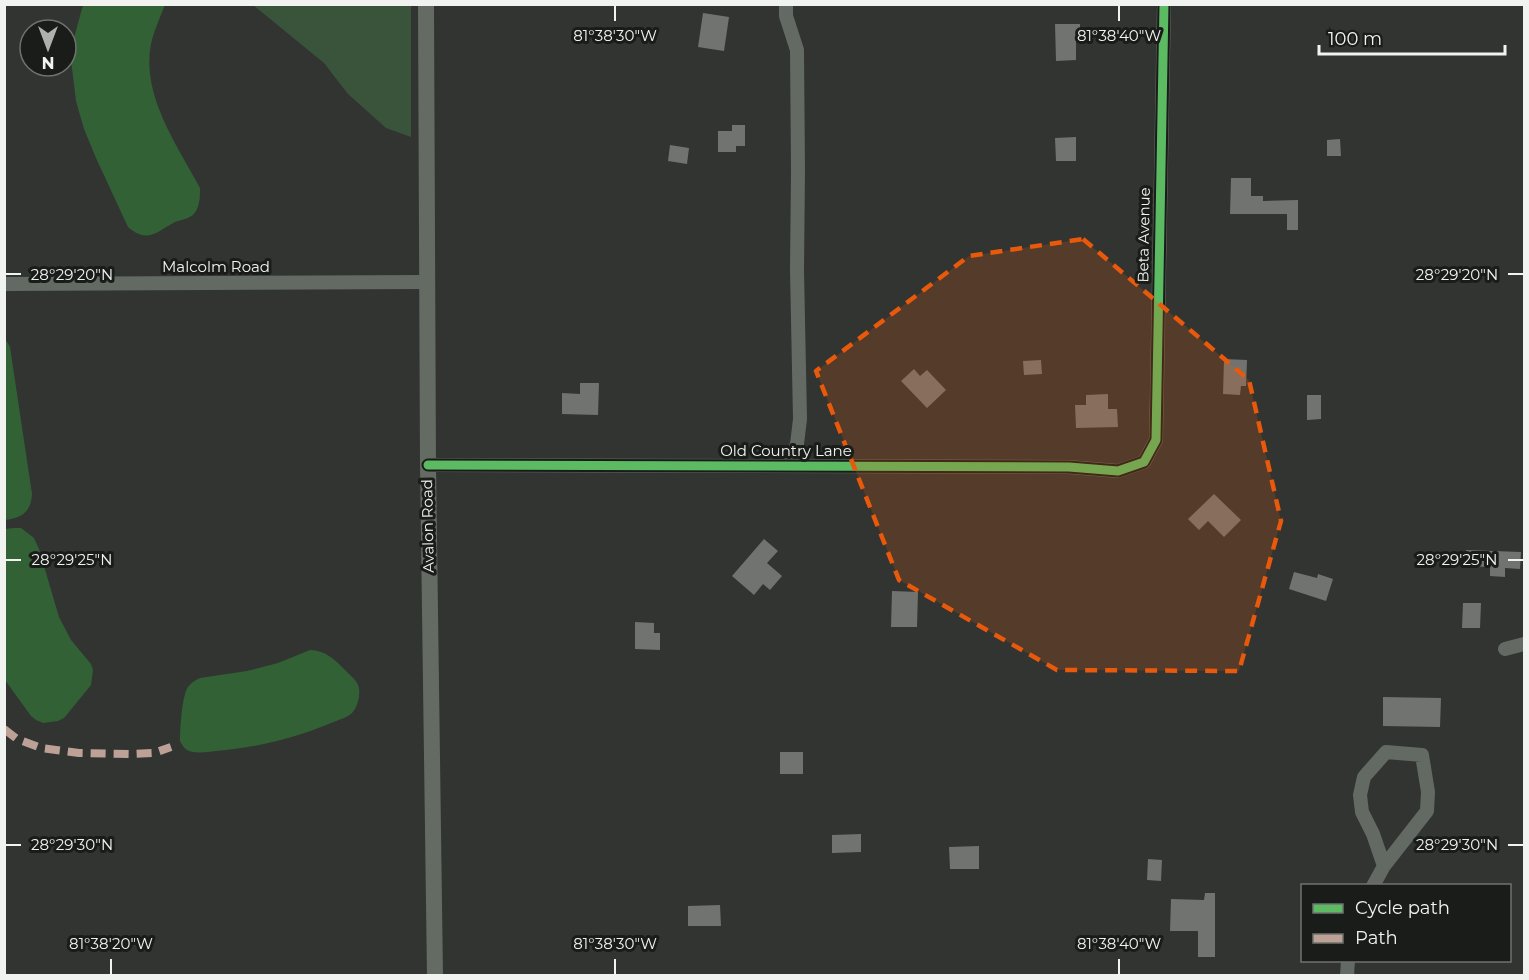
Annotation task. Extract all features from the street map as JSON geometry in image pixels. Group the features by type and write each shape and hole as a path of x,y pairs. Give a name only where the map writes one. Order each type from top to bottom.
{"main road":[{"name":"Avalon Road","path":"426,4 428,465 435,975"}],"street":[{"path":"786,4 786,16 797,50 800,418 797,444 788,466"},
{"name":"Beta Avenue","path":"1144,462 1156,440 1164,4"},
{"name":"Malcolm Road","path":"4,284 428,282"},
{"name":"Old Country Lane","path":"428,465 1070,467 1118,471 1144,462"},
{"path":"1504,649 1524,644"},
{"path":"1374,884 1384,866 1427,811 1428,792 1422,755 1386,752 1364,777 1360,795 1362,812 1373,834 1384,866"}],"highlighted area":[{"path":"1083,239 1249,380 1281,521 1239,671 1057,670 899,580 816,371 969,256"}],"shaded area":[{"path":"83,5 165,5 151,44 149,63 151,82 163,119 200,188 200,195 193,215 152,235 141,235 128,227 84,129 76,101 73,78 78,78 78,23"},
{"path":"253,5 411,5 411,137 386,128 348,94 324,63"},
{"path":"4,337 10,347 32,494 28,510 21,516 5,520"},
{"path":"21,528 34,538 59,617 71,640 91,664 93,670 91,685 64,718 58,721 43,723 36,720 5,680 5,529"},
{"path":"310,650 322,652 331,657 356,682 359,699 350,715 303,733 260,745 201,752 187,750 184,747 180,741 183,704 186,691 193,682 200,678 247,671 278,663"}],"building":[{"path":"703,13 729,17 724,51 698,47"},
{"path":"1055,24 1080,24 1080,37 1076,37 1076,60 1056,61"},
{"path":"732,125 745,125 745,146 736,146 736,152 718,152 718,131 732,131"},
{"path":"1076,137 1076,161 1056,161 1055,138"},
{"path":"1340,139 1341,156 1327,156 1327,140"},
{"path":"670,145 689,148 687,164 668,161"},
{"path":"1231,178 1251,178 1251,196 1263,196 1263,201 1298,200 1298,230 1287,230 1287,214 1230,214"},
{"path":"1224,359 1247,360 1246,386 1241,386 1240,395 1223,394"},
{"path":"1041,360 1042,374 1024,375 1023,361"},
{"path":"914,369 920,376 927,370 946,390 927,408 901,381"},
{"path":"580,383 599,383 598,415 562,414 562,393 580,394"},
{"path":"1108,394 1108,409 1117,409 1118,427 1076,428 1075,405 1086,405 1086,395"},
{"path":"1307,395 1321,395 1321,419 1307,420"},
{"path":"1214,494 1241,520 1224,537 1208,521 1199,530 1188,519"},
{"path":"764,539 778,551 767,563 782,576 770,590 763,584 754,595 732,576"},
{"path":"1466,550 1521,552 1520,569 1505,568 1505,577 1490,576 1490,567 1465,566"},
{"path":"1294,572 1317,578 1318,574 1333,579 1326,601 1289,589"},
{"path":"892,591 918,592 917,627 891,627"},
{"path":"1463,603 1481,603 1480,628 1462,628"},
{"path":"635,622 654,623 654,633 660,633 660,650 635,649"},
{"path":"1383,697 1441,698 1440,727 1383,726"},
{"path":"780,752 803,752 803,774 780,774"},
{"path":"861,834 861,852 832,853 832,835"},
{"path":"979,846 979,869 950,869 949,847"},
{"path":"1148,859 1162,860 1161,881 1147,880"},
{"path":"1205,893 1215,893 1215,957 1198,957 1198,931 1170,931 1171,899 1204,900"},
{"path":"720,905 721,926 688,926 688,906"}],"marked path":[{"path":"4,729 17,739 41,748 79,753 154,753 171,747"}],"cycle path":[{"path":"428,465 1069,467 1118,471 1144,462 1156,440 1164,4"}]}
